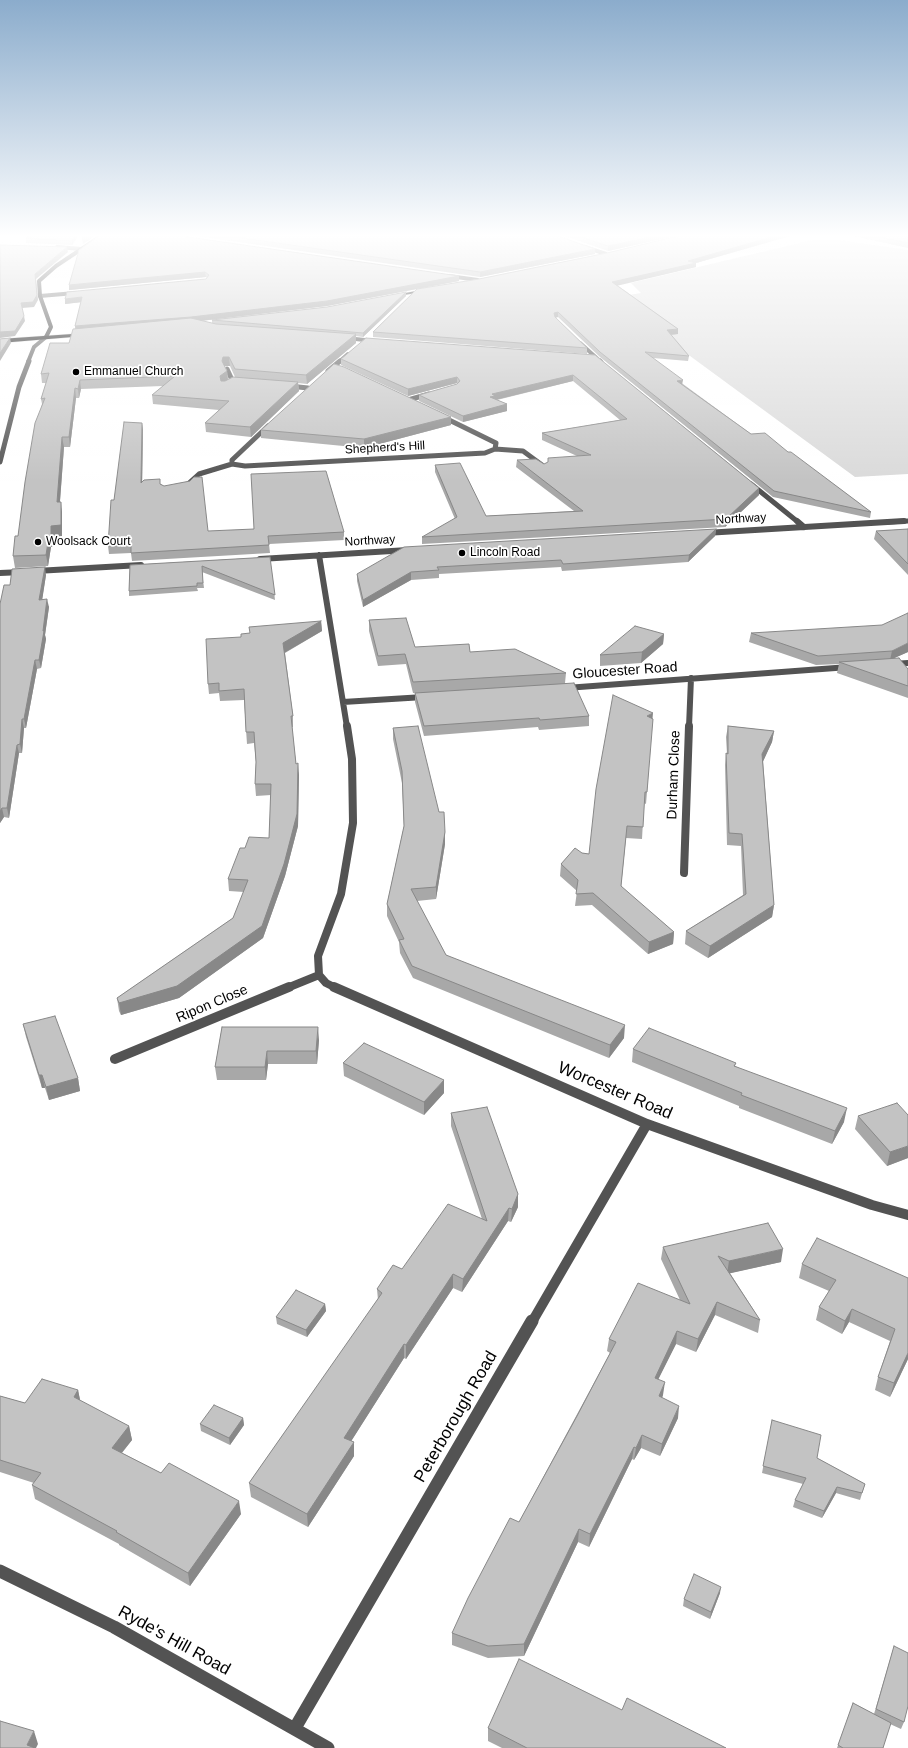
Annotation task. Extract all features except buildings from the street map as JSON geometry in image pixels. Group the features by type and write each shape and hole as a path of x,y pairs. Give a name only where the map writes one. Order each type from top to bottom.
{"main road":[{"path":"0,341 93,333"}],"street":[{"path":"0,462 26,365 34,347 46,337 51,327 48,318"},
{"path":"359,344 370,335"},
{"path":"573,336 595,358 607,367"},
{"path":"341,338 380,341"},
{"path":"324,375 354,349"},
{"path":"587,357 595,358"},
{"path":"334,367 340,369"},
{"path":"227,369 231,383 241,382"},
{"path":"303,393 313,384"},
{"path":"286,386 308,388"},
{"path":"408,400 435,393"},
{"path":"401,397 415,403"},
{"path":"435,413 496,443 495,449"},
{"path":"184,485 190,484 200,474 232,464 232,460 270,424"},
{"name":"Shepherd's Hill","path":"232,464 244,466 485,453 495,449 523,452 544,467"},
{"path":"747,480 804,527"},
{"name":"Northway","path":"701,533 908,521"},
{"name":"Northway","path":"255,559 414,550"},
{"path":"319,555 352,759 353,822 341,894 318,956 319,975"},
{"path":"0,573 152,565"},
{"path":"885,664 908,663"},
{"name":"Gloucester Road","path":"557,688 854,666"},
{"name":"Durham Close","path":"684,873 691,678"},
{"path":"343,702 430,696"},
{"name":"Ripon Close","path":"115,1059 319,975"},
{"name":"Worcester Road","path":"319,975 326,984 647,1124 872,1205 908,1215"},
{"name":"Peterborough Road","path":"295,1728 647,1124"},
{"name":"Ryde's Hill Road","path":"0,1571 114,1627 328,1748"}],"shaded area":[{"path":"638,318 908,318 908,474 855,477"}],"place":[{"name":"Emmanuel Church","path":"76,372"},
{"name":"Woolsack Court","path":"38,542"},
{"name":"Lincoln Road","path":"462,553"}]}
